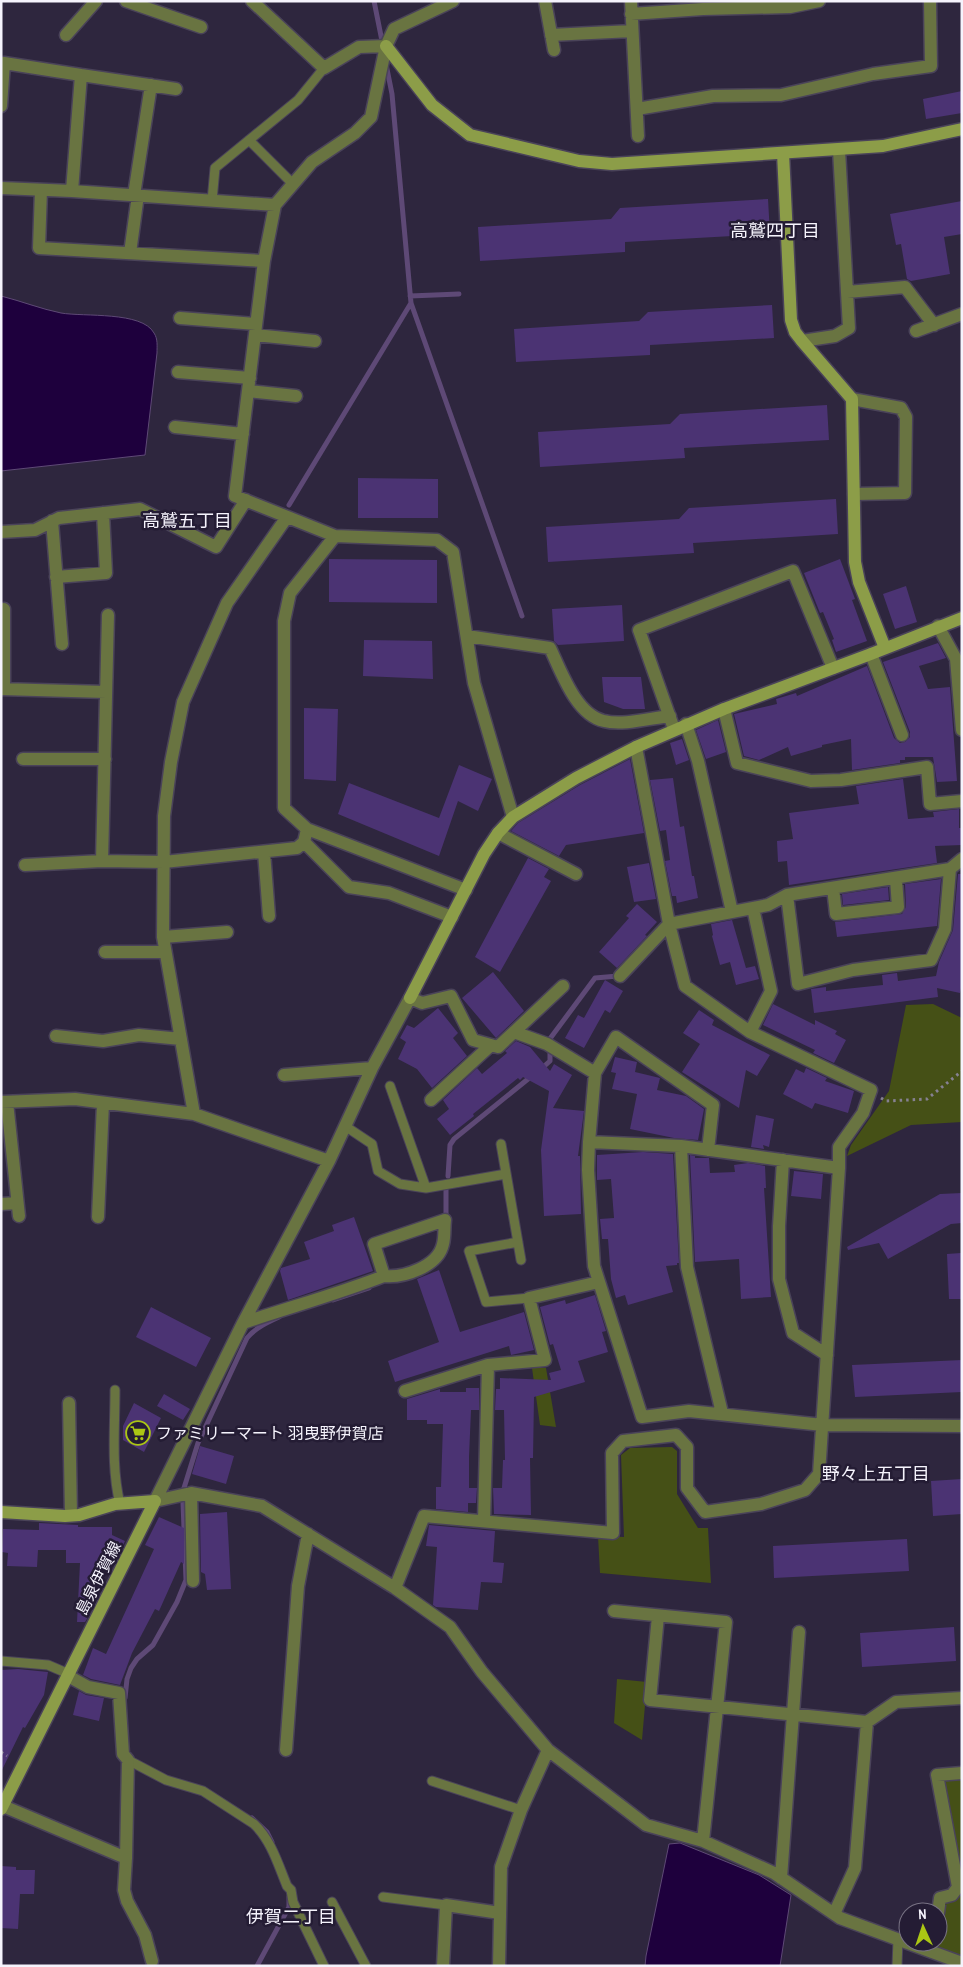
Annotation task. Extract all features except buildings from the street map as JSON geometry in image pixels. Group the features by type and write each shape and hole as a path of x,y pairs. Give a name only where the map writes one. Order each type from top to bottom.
{"street":[{"path":"66,35 96,1"},
{"path":"126,1 201,27"},
{"path":"252,1 324,68 359,47 386,46"},
{"path":"453,1 394,29 386,46 371,117 355,133 312,162 275,205 264,261 236,496 335,536 437,540 453,552 474,683 513,817"},
{"path":"545,1 554,50"},
{"path":"638,136 631,8 703,9 790,6 819,1"},
{"path":"637,109 713,96 782,94 873,74 931,66 930,1"},
{"path":"551,35 632,31"},
{"path":"386,46 432,105 470,135 579,162 612,164 839,150 883,146 962,129"},
{"path":"1,106 3,63 176,89"},
{"path":"72,191 81,76"},
{"path":"130,253 151,86"},
{"path":"802,341 835,336 849,328 839,150"},
{"path":"783,153 792,320 795,332 852,399 901,408 906,416 905,493 854,494"},
{"path":"1,188 275,205"},
{"path":"41,190 39,248 264,261"},
{"path":"847,292 905,287 934,325"},
{"path":"916,331 962,314"},
{"path":"180,318 256,329 315,341"},
{"path":"178,372 249,384 296,396"},
{"path":"852,399 855,562 859,582 885,648"},
{"path":"175,427 243,434"},
{"path":"1,532 35,530 59,518 140,508 216,547 246,500"},
{"path":"56,577 106,573 103,513"},
{"path":"194,1114 163,937 164,816 171,762 182,702 227,603 287,517"},
{"path":"52,521 62,644"},
{"path":"335,536 290,593 284,622 284,808 307,829 466,890"},
{"path":"732,912 698,762 680,727 670,716 639,630 793,571 833,668"},
{"path":"1,610 4,609 3,689 106,692"},
{"path":"102,861 108,615"},
{"path":"155,1501 243,1323 329,1161 372,1068 484,854 498,833 513,817 576,778 636,747 724,709 962,618"},
{"path":"938,626 956,659 962,730"},
{"path":"467,636 550,648 571,692 589,713 604,721 621,722 670,716"},
{"path":"870,654 902,735"},
{"path":"724,709 737,763 811,781 841,780 927,767 930,804 962,801"},
{"path":"395,1588 424,1516 613,1533 612,1453 623,1441 676,1435 687,1447 687,1488 705,1512 760,1504 805,1490 819,1474 839,1147 864,1113 870,1090 750,1032 685,986 670,924 636,747"},
{"path":"23,759 105,759"},
{"path":"25,864 102,861 164,862 297,848 304,842 307,829"},
{"path":"498,833 576,874"},
{"path":"304,842 349,887 389,893 452,918"},
{"path":"264,852 269,916"},
{"path":"620,976 670,924 768,905 787,895 950,869 962,859"},
{"path":"787,895 798,984 852,970 931,960 945,929 950,869"},
{"path":"833,888 836,914 898,907 896,879"},
{"path":"750,1032 771,991 753,908"},
{"path":"163,937 227,932"},
{"path":"105,952 166,952"},
{"path":"410,998 422,1003 451,996 473,1040 498,1047 563,986"},
{"path":"514,1032 547,1044 595,1072"},
{"path":"56,1036 103,1041 139,1035 181,1039"},
{"path":"708,1150 713,1105 616,1037 595,1072 588,1170 594,1266 642,1417 689,1411 823,1425 962,1426"},
{"path":"431,1100 492,1045"},
{"path":"284,1075 372,1068"},
{"path":"18,1216 4,1102 75,1099 194,1114 329,1161"},
{"path":"98,1217 104,1103"},
{"path":"589,1142 681,1146 839,1168"},
{"path":"681,1146 687,1267 722,1413"},
{"path":"783,1160 779,1226 779,1279 793,1333 827,1355"},
{"path":"1,1204 17,1203"},
{"path":"243,1323 304,1302 350,1290 384,1276 396,1277 419,1270 436,1258 443,1246 445,1220 374,1244 384,1276"},
{"path":"405,1392 488,1365 545,1360 529,1298 599,1282"},
{"path":"484,1522 488,1365"},
{"path":"69,1403 71,1516"},
{"path":"191,1493 193,1581"},
{"path":"1,1512 71,1516 120,1504 155,1501 191,1493 262,1506 395,1588 450,1627 482,1672 548,1750 646,1825 703,1841 781,1878 840,1918 898,1939"},
{"name":"島泉伊賀線","path":"2,1807 155,1501"},
{"path":"286,1750 298,1586 308,1534"},
{"path":"614,1611 726,1622 703,1841"},
{"path":"658,1616 650,1700 868,1722 896,1702 962,1698"},
{"path":"781,1878 799,1632"},
{"path":"68,1675 88,1687 119,1693 123,1754 128,1760 124,1890 127,1901 146,1936 152,1961"},
{"path":"834,1914 855,1868 868,1722"},
{"path":"498,1966 501,1867 521,1810 548,1750"},
{"path":"939,1902 940,1898 952,1895 958,1887 937,1776 962,1773"},
{"path":"2,1807 126,1858"},
{"path":"442,1966 446,1905 500,1913"},
{"path":"942,1952 962,1963"}],"lane":[{"path":"212,200 215,168 298,100 324,68"},
{"path":"249,140 292,184"},
{"path":"390,1086 426,1188"},
{"path":"345,1126 372,1144 378,1171 400,1184 426,1188 506,1174"},
{"path":"501,1144 521,1260"},
{"path":"518,1242 469,1251 486,1302 529,1298"},
{"path":"115,1390 114,1468 115,1484 120,1504"},
{"path":"1,1661 48,1665 68,1675"},
{"path":"128,1760 166,1780 204,1791 260,1829 266,1837 287,1886 291,1890 293,1902 324,1966"},
{"path":"432,1781 521,1810"},
{"path":"383,1896 446,1905"},
{"path":"332,1902 366,1966"},
{"path":"897,1966 898,1939"}],"path":[{"path":"870,1090 886,1101 927,1099 962,1071"},
{"path":"1,1752 7,1756"}],"green space":[{"path":"933,1004 962,1018 962,1122 911,1125 847,1156 851,1145 889,1091 906,1005"},
{"path":"532,1368 546,1368 556,1427 540,1425"},
{"path":"672,1447 677,1451 677,1494 698,1528 708,1528 711,1583 600,1573 598,1536 624,1537 621,1455 630,1448"},
{"path":"617,1679 647,1682 642,1740 614,1723"},
{"path":"962,1778 962,1879 943,1780"},
{"path":"962,1890 962,1957 948,1952 948,1902 946,1902 955,1901"}],"shaded area":[{"path":"1,296 61,313 112,316 138,321 148,326 157,340 157,353 145,455 1,471"},
{"path":"680,1843 759,1875 791,1895 780,1966 645,1966 669,1844"}],"waterway":[{"path":"374,1 383,46"},
{"path":"386,64 392,94 411,303 522,616"},
{"path":"410,296 459,294"},
{"path":"289,505 411,303"},
{"path":"549,1040 595,978 618,976"},
{"path":"541,1069 550,1061 550,1053"},
{"path":"448,1176 450,1145 454,1139 533,1075"},
{"path":"446,1190 446,1221"},
{"path":"333,1300 369,1288"},
{"path":"184,1488 198,1443 247,1338 258,1328 279,1317"},
{"path":"125,1698 127,1679 131,1668 137,1659 153,1645 177,1602 186,1580 183,1503"},
{"path":"252,1818 267,1832 272,1842"},
{"path":"257,1966 289,1907 289,1897"}],"place":[{"name":"ファミリーマート 羽曳野伊賀店","path":"138,1433"}],"district":[{"name":"高鷲四丁目","path":"775,231"},
{"name":"高鷲五丁目","path":"187,521"},
{"name":"野々上五丁目","path":"876,1474"},
{"name":"伊賀二丁目","path":"291,1917"}]}
